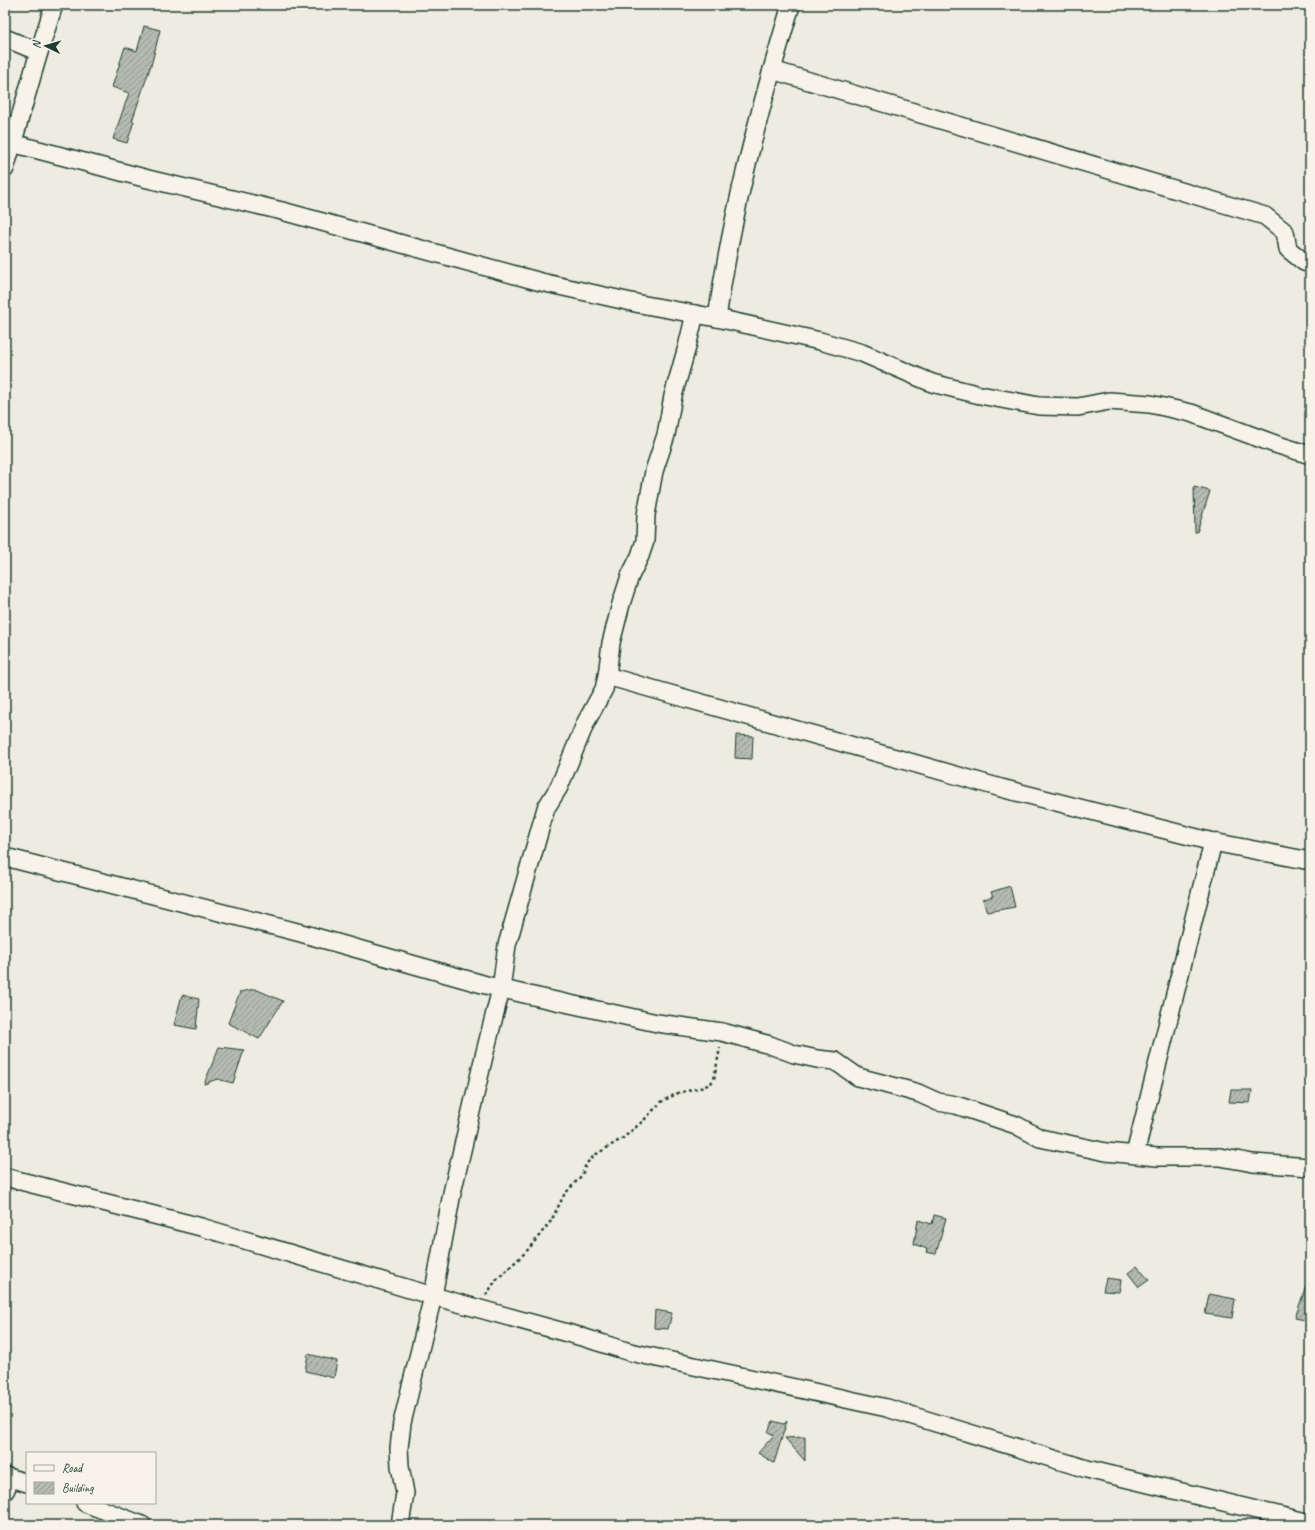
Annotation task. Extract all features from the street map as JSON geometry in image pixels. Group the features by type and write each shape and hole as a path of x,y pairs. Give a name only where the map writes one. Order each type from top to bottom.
{"street":[{"path":"5,168 54,5"},
{"path":"717,318 723,273 741,186 791,5"},
{"path":"5,38 39,52"},
{"path":"772,70 1265,216 1285,232 1288,249 1304,262 1310,264"},
{"path":"12,143 148,179 282,211 541,282 640,304 717,318 820,340 855,351 932,383 980,395 1039,406 1078,407 1109,401 1150,404 1191,413 1275,444 1310,455"},
{"path":"400,1525 405,1493 400,1466 399,1448 402,1423 433,1296 452,1193 501,989 507,945 546,808 559,786 586,722 604,689 611,643 621,604 630,576 640,556 645,541 646,515 654,471 666,435 673,396 695,314"},
{"path":"607,676 1001,788 1213,842 1310,861"},
{"path":"1135,1154 1213,842"},
{"path":"5,857 301,933 501,989 585,1009 657,1023 722,1032 770,1045 794,1054 835,1061 858,1077 903,1089 938,1102 956,1105 1016,1125 1040,1138 1106,1152 1157,1156 1220,1157 1253,1163 1310,1167"},
{"path":"5,1177 201,1227 479,1310 582,1337 630,1352 887,1408 1087,1468 1310,1523"},
{"path":"88,1504 142,1525"}],"path":[{"path":"479,1310 496,1280 526,1252 551,1221 564,1195 582,1175 586,1164 595,1155 623,1138 643,1121 661,1102 678,1093 704,1087 714,1079 722,1032"}],"building":[{"path":"144,26 160,30 152,62 132,121 134,121 127,143 113,139 129,93 112,87 125,47 137,51"},
{"path":"1194,487 1210,491 1197,532 1195,532"},
{"path":"736,735 753,736 752,759 735,758"},
{"path":"1010,886 1015,907 987,912 983,900 993,896 991,892"},
{"path":"255,989 283,1001 259,1039 228,1023 240,992"},
{"path":"182,995 199,999 196,1029 174,1025"},
{"path":"219,1047 244,1050 233,1083 217,1079 204,1084"},
{"path":"1231,1090 1252,1090 1250,1103 1229,1102"},
{"path":"934,1215 946,1218 936,1254 926,1252 927,1249 914,1244 918,1220 932,1224"},
{"path":"1137,1266 1149,1280 1139,1287 1128,1273"},
{"path":"1106,1278 1121,1280 1119,1292 1103,1291"},
{"path":"1308,1280 1310,1280 1310,1321 1295,1318"},
{"path":"1209,1294 1235,1299 1232,1318 1205,1314"},
{"path":"655,1310 672,1313 668,1329 654,1328"},
{"path":"308,1354 337,1361 334,1378 305,1371"},
{"path":"773,1421 784,1424 787,1421 774,1463 758,1453 774,1435 768,1432"},
{"path":"805,1437 805,1461 785,1438"}]}
